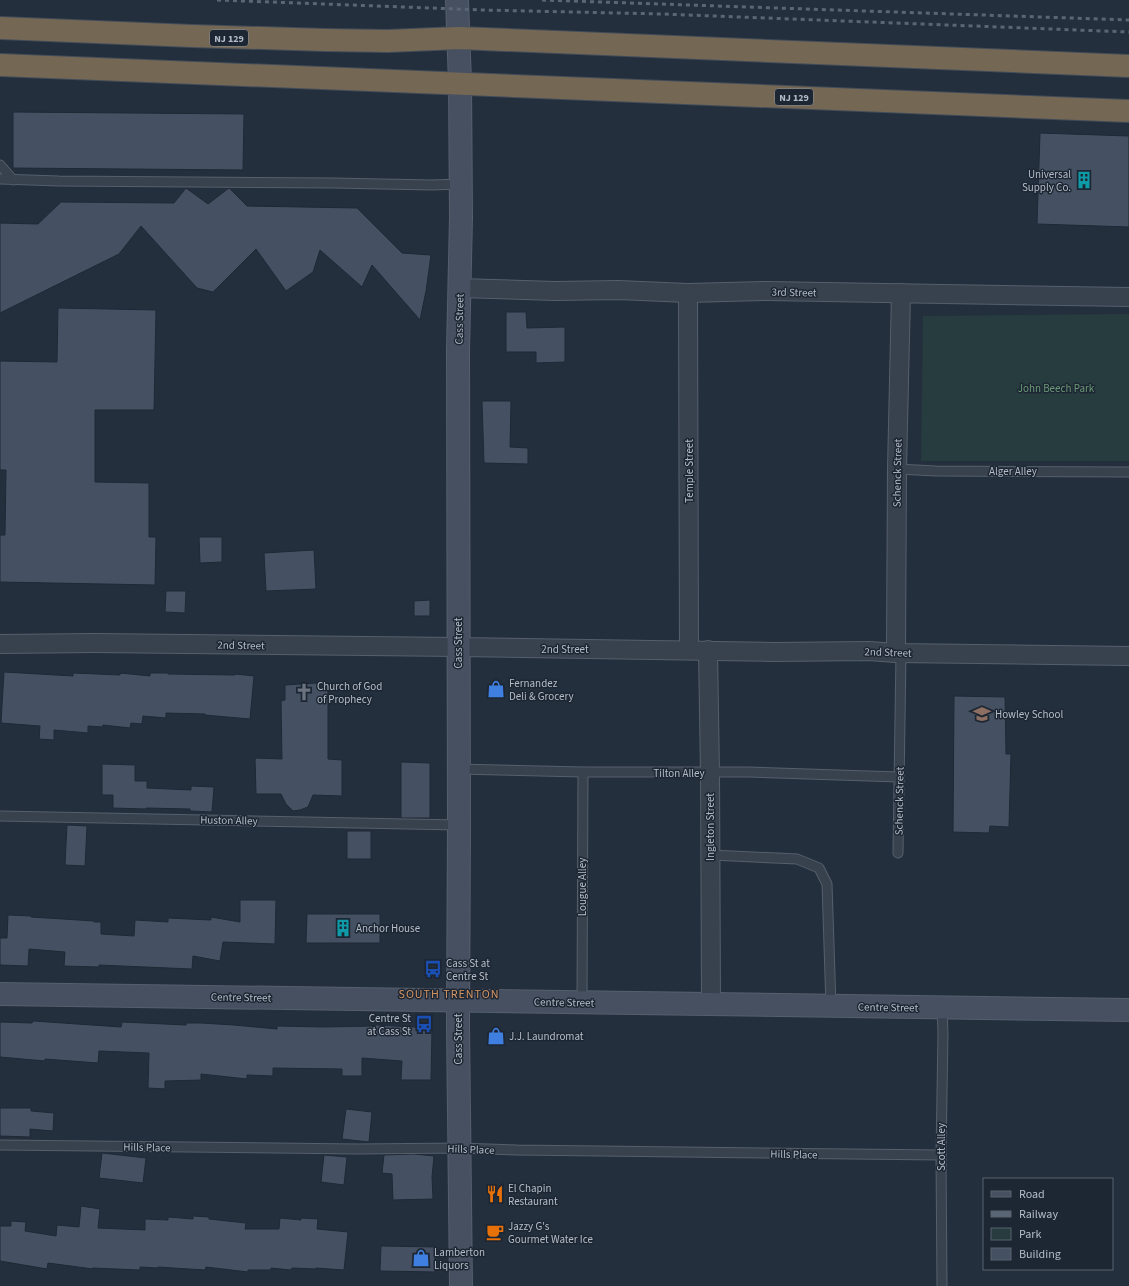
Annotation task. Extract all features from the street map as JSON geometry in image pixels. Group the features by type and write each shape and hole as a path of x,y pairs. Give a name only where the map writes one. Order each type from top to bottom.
{"highway":[{"name":"NJ 129","path":"0,28 184,36 325,40 388,41 458,38 1129,66"},
{"name":"NJ 129","path":"0,66 460,83 1129,111"}],"street":[{"name":"Cass Street","path":"457,0 461,184 458,350 458,1001 461,1286"},
{"name":"3rd Street","path":"459,288 556,291 618,290 688,293 766,291 1129,297"},
{"name":"Temple Street","path":"688,293 689,650"},
{"name":"Schenck Street","path":"898,653 897,469 901,293"},
{"name":"2nd Street","path":"0,644 95,643 774,652 869,651 898,653 1129,656"},
{"name":"Ingleton Street","path":"708,650 711,855 711,1004"},
{"name":"Centre Street","path":"0,994 1129,1010"}],"lane":[{"path":"0,165 13,180"},
{"path":"0,179 66,182 332,182 432,185 461,184"},
{"name":"Alger Alley","path":"897,469 936,471 1129,472"},
{"name":"Schenck Street","path":"898,653 898,853"},
{"name":"Tilton Alley","path":"458,769 583,772 749,772 899,777"},
{"name":"Lougue Alley","path":"582,1002 583,772"},
{"name":"Huston Alley","path":"0,816 459,825"},
{"path":"711,855 797,859 819,868 827,884 830,1006"},
{"name":"Scott Alley","path":"942,1007 942,1286"},
{"name":"Hills Place","path":"0,1145 358,1149 459,1148 941,1155"}],"green space":[{"name":"John Beech Park","path":"1129,314 1129,461 921,461 923,316"}],"building":[{"path":"13,112 244,114 243,170 13,168"},
{"name":"Universal Supply Co.","path":"1040,133 1129,136 1129,227 1037,224"},
{"path":"186,188 208,204 229,188 247,206 357,208 402,253 431,255 420,320 372,265 362,287 320,250 313,272 286,291 256,249 213,292 197,288 141,226 119,254 0,313 0,223 38,224 61,202 174,203"},
{"path":"58,308 156,310 154,410 95,410 95,482 149,483 149,537 156,537 155,585 0,582 0,535 5,535 6,470 0,470 0,361 57,362"},
{"path":"506,312 526,312 527,328 565,327 565,362 536,363 536,352 506,352"},
{"path":"482,401 511,401 510,447 528,448 528,464 484,463"},
{"path":"199,537 222,537 222,562 200,563"},
{"path":"314,550 316,589 266,591 264,553"},
{"path":"166,591 186,591 185,613 165,612"},
{"path":"430,600 430,616 414,616 414,601"},
{"path":"4,672 73,676 73,673 120,675 120,673 150,676 150,673 168,673 235,674 254,676 250,719 205,714 166,713 166,718 143,716 142,724 131,723 130,728 103,725 103,727 88,726 88,733 54,730 54,740 39,739 40,726 1,723"},
{"path":"317,683 317,688 328,686 328,759 342,760 342,796 313,795 308,807 293,811 286,804 281,794 256,794 255,758 282,759 281,701 285,700 285,685"},
{"path":"954,696 1005,697 1006,754 1011,754 1009,827 990,826 989,833 953,832"},
{"path":"401,762 430,763 430,818 401,818"},
{"path":"102,764 135,765 135,781 147,781 147,788 191,790 191,786 214,787 212,812 190,811 190,809 113,808 113,795 102,795"},
{"path":"67,825 87,826 85,866 65,865"},
{"path":"347,831 371,831 371,859 347,859"},
{"path":"240,900 276,900 275,944 223,942 220,961 193,956 192,969 99,965 99,967 64,966 65,952 29,949 28,966 0,965 0,938 7,938 8,915 101,922 101,934 134,936 135,920 168,922 168,918 211,920 211,917 240,922"},
{"name":"Anchor House","path":"307,914 380,914 380,943 306,943"},
{"path":"33,1021 121,1027 122,1022 186,1025 186,1023 201,1023 277,1029 277,1026 323,1027 376,1025 432,1028 431,1080 401,1080 402,1061 362,1058 362,1076 342,1076 342,1069 273,1068 273,1076 247,1075 247,1079 201,1074 201,1080 165,1081 165,1089 148,1088 149,1053 99,1051 98,1063 45,1059 45,1061 0,1057 0,1022 32,1023"},
{"path":"0,1108 31,1108 31,1111 54,1113 53,1131 30,1129 30,1137 0,1136"},
{"path":"346,1109 372,1112 369,1142 342,1139"},
{"path":"102,1153 146,1158 143,1183 99,1178"},
{"path":"414,1154 434,1156 432,1177 433,1199 393,1200 392,1174 382,1173 384,1155"},
{"path":"324,1155 347,1157 344,1185 321,1182"},
{"path":"81,1206 100,1209 98,1228 145,1230 145,1219 168,1220 168,1217 193,1219 193,1216 246,1223 245,1229 279,1229 280,1218 301,1220 301,1218 318,1219 317,1229 348,1232 344,1270 292,1268 291,1270 271,1268 271,1270 248,1270 248,1272 206,1267 205,1270 158,1267 140,1267 140,1270 93,1269 48,1263 47,1269 0,1261 0,1226 11,1226 11,1221 26,1222 25,1231 56,1236 57,1225 79,1227"},
{"path":"381,1246 435,1247 435,1272 380,1271"}],"railway":[{"path":"217,0 483,10 662,14 1129,32"},
{"path":"542,0 1129,20"}],"place":[{"name":"Universal Supply Co.","path":"1084,180"},
{"name":"Fernandez Deli & Grocery","path":"496,689"},
{"name":"Church of God of Prophecy","path":"304,692"},
{"name":"Howley School","path":"982,714"},
{"name":"Anchor House","path":"343,928"},
{"name":"Cass St at Centre St","path":"433,969"},
{"name":"Centre St at Cass St","path":"424,1024"},
{"name":"J.J. Laundromat","path":"496,1036"},
{"name":"El Chapin Restaurant","path":"495,1194"},
{"name":"Jazzy G's Gourmet Water Ice","path":"495,1232"},
{"name":"Lamberton Liquors","path":"421,1258"}],"district":[{"name":"SOUTH TRENTON","path":"449,994"}]}
